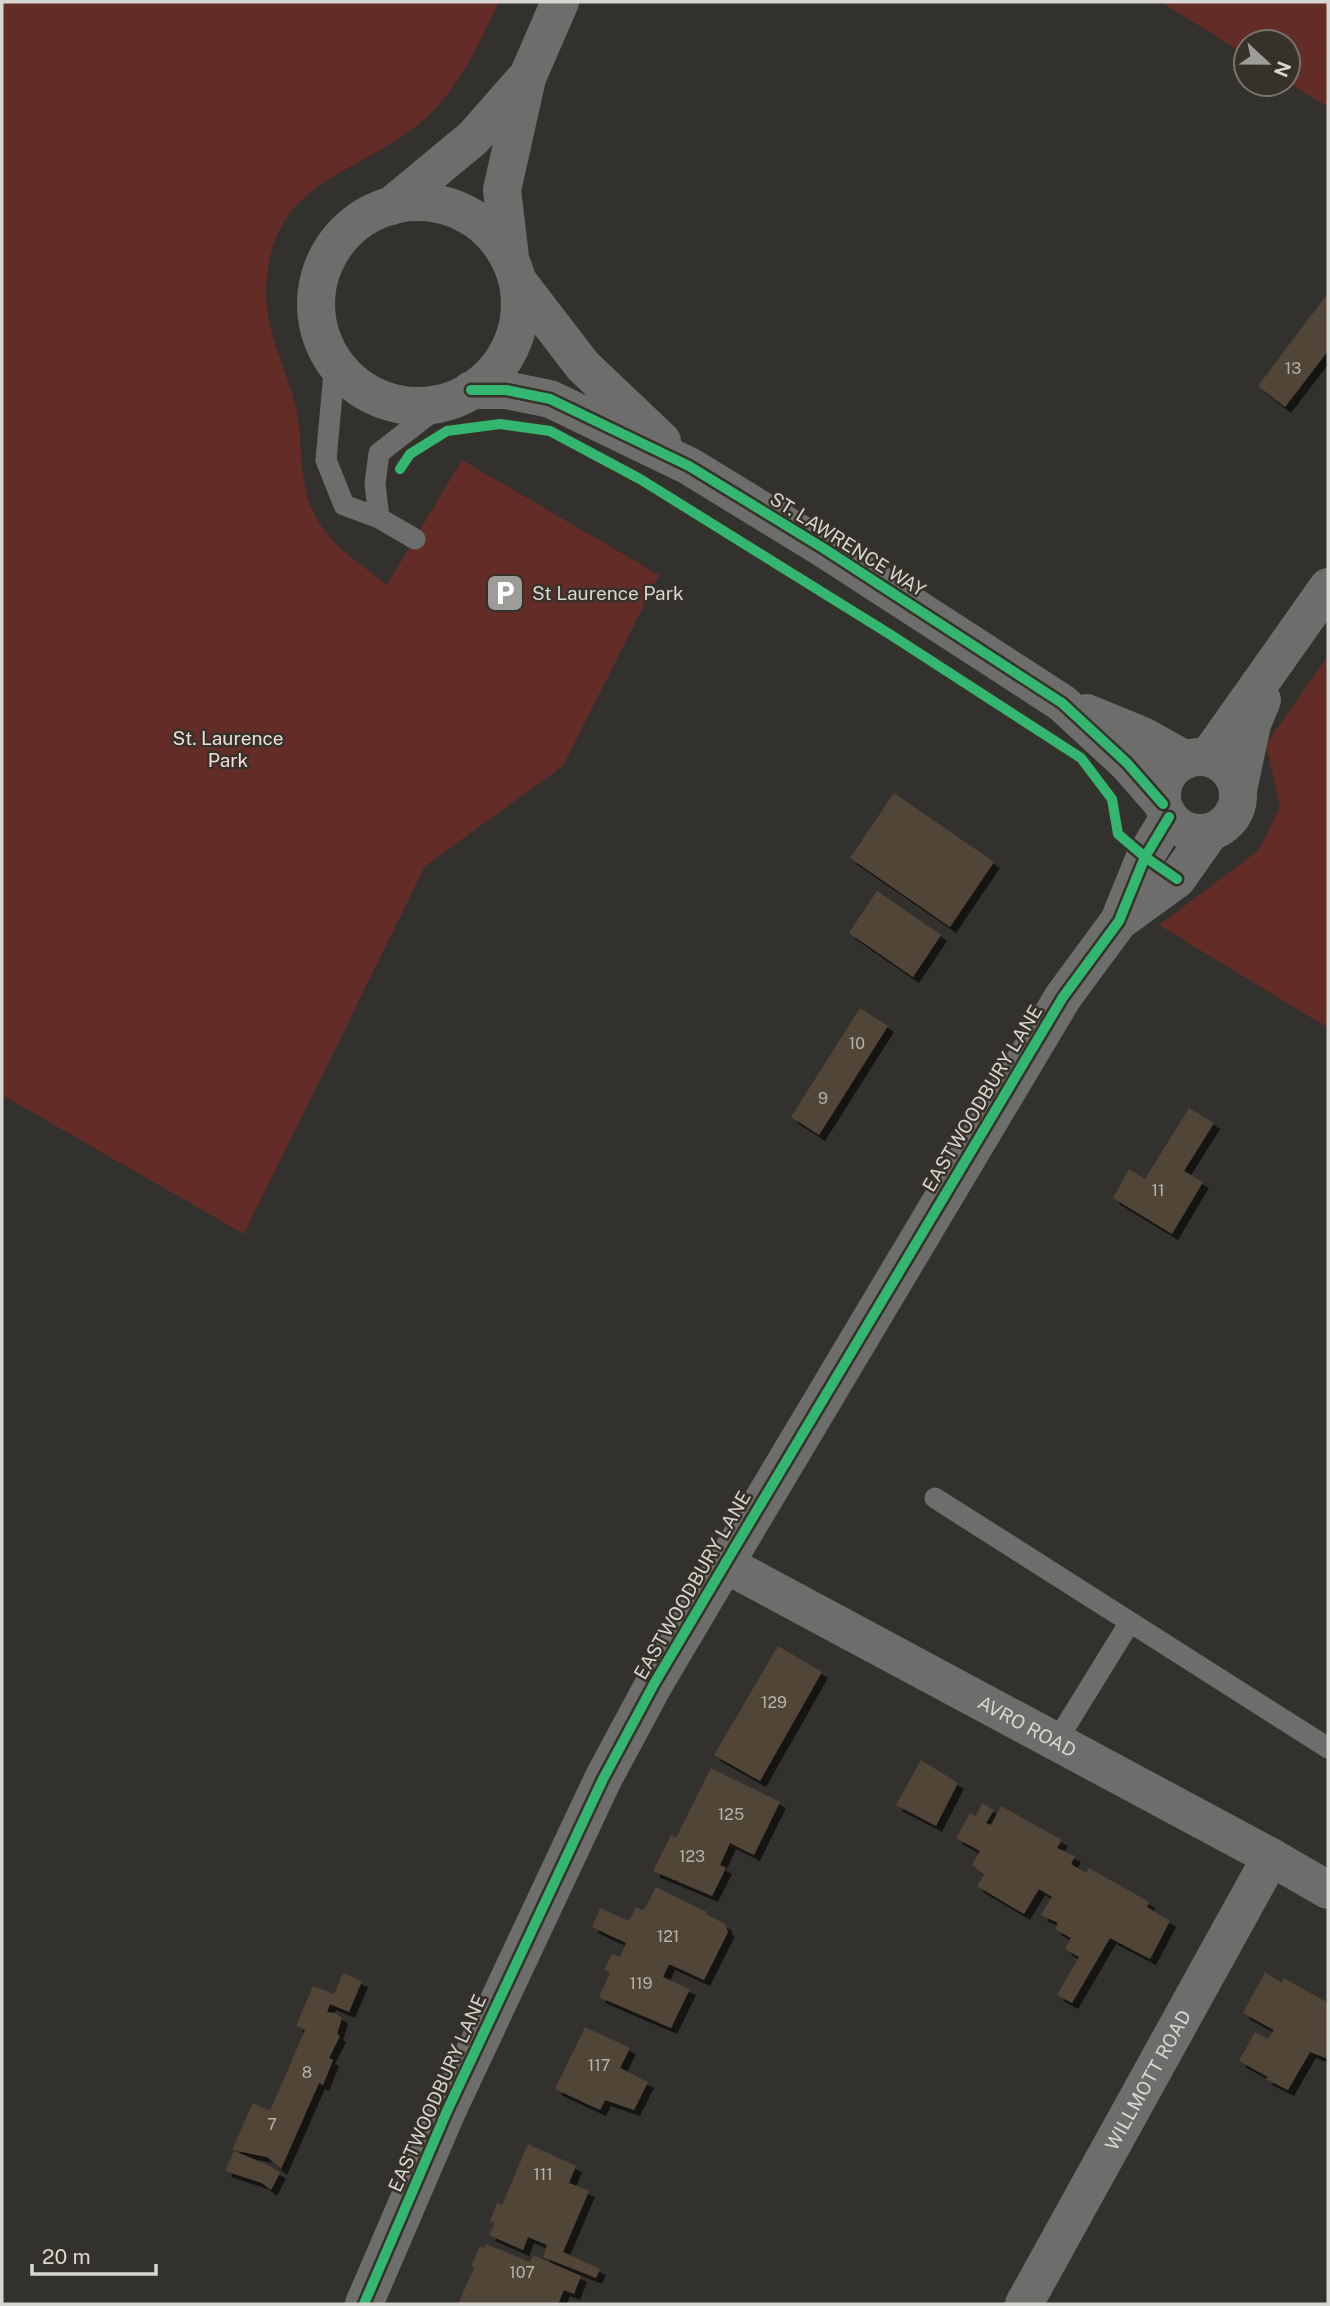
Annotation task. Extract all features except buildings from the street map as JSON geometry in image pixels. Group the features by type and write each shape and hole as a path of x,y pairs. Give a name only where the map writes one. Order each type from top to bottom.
{"street":[{"path":"513,268 483,223 442,203 405,201 370,212 346,230 321,267 315,304 321,340 347,379 369,395 403,407 456,398 489,378 509,351 520,311 520,291 513,268 502,190 527,78 560,2"},
{"path":"391,206 473,138 527,78"},
{"name":"ST. LAWRENCE WAY","path":"513,268 583,366 689,466"},
{"name":"ST. LAWRENCE WAY","path":"456,398 506,390 550,399 689,466 824,548 1062,703 1127,762 1166,810"},
{"path":"1283,653 1252,723 1236,809 1226,823 1210,832 1194,833 1176,825 1166,810 1164,783 1169,772 1197,759 1283,653 1328,587"},
{"name":"ST. LAWRENCE WAY","path":"1062,703 1197,759"},
{"path":"1197,759 1227,767 1238,790"},
{"name":"EASTWOODBURY LANE","path":"364,2304 447,2111 603,1779 725,1564 1063,997 1119,921 1166,810"},
{"name":"EASTWOODBURY LANE","path":"1119,921 1177,878 1210,832"},
{"name":"AVRO ROAD","path":"725,1564 1271,1857 1328,1891"},
{"name":"WILLMOTT ROAD","path":"1024,2304 1271,1857"}],"lane":[{"path":"335,362 326,460 344,505 379,518 415,539"},
{"path":"379,518 375,484 379,453 456,398"},
{"path":"935,1498 1328,1748"},
{"path":"1056,1742 1130,1622"}],"green space":[{"name":"St. Laurence Park","path":"2,2 499,2 469,61 441,102 404,135 324,182 302,200 284,222 271,251 266,290 269,321 297,412 303,472 309,500 315,516 334,542 387,585 462,460 659,575 563,766 425,866 244,1234 2,1095"},
{"path":"1161,2 1328,2 1328,107 1302,91 1302,28 1232,28 1232,46"},
{"path":"1328,656 1328,1028 1159,925 1259,850 1280,806 1266,744"}],"cycle path":[{"path":"471,390 506,390 550,399 689,466 823,548 1062,703 1127,763 1163,804"},
{"path":"400,469 410,454 447,431 500,424 550,431 640,479 891,635 1081,758 1112,799 1118,834 1177,879"},
{"path":"364,2304 447,2111 603,1779 654,1684 1063,997 1119,921 1145,857 1169,817"}],"place":[{"name":"St Laurence Park","path":"505,593"}]}
